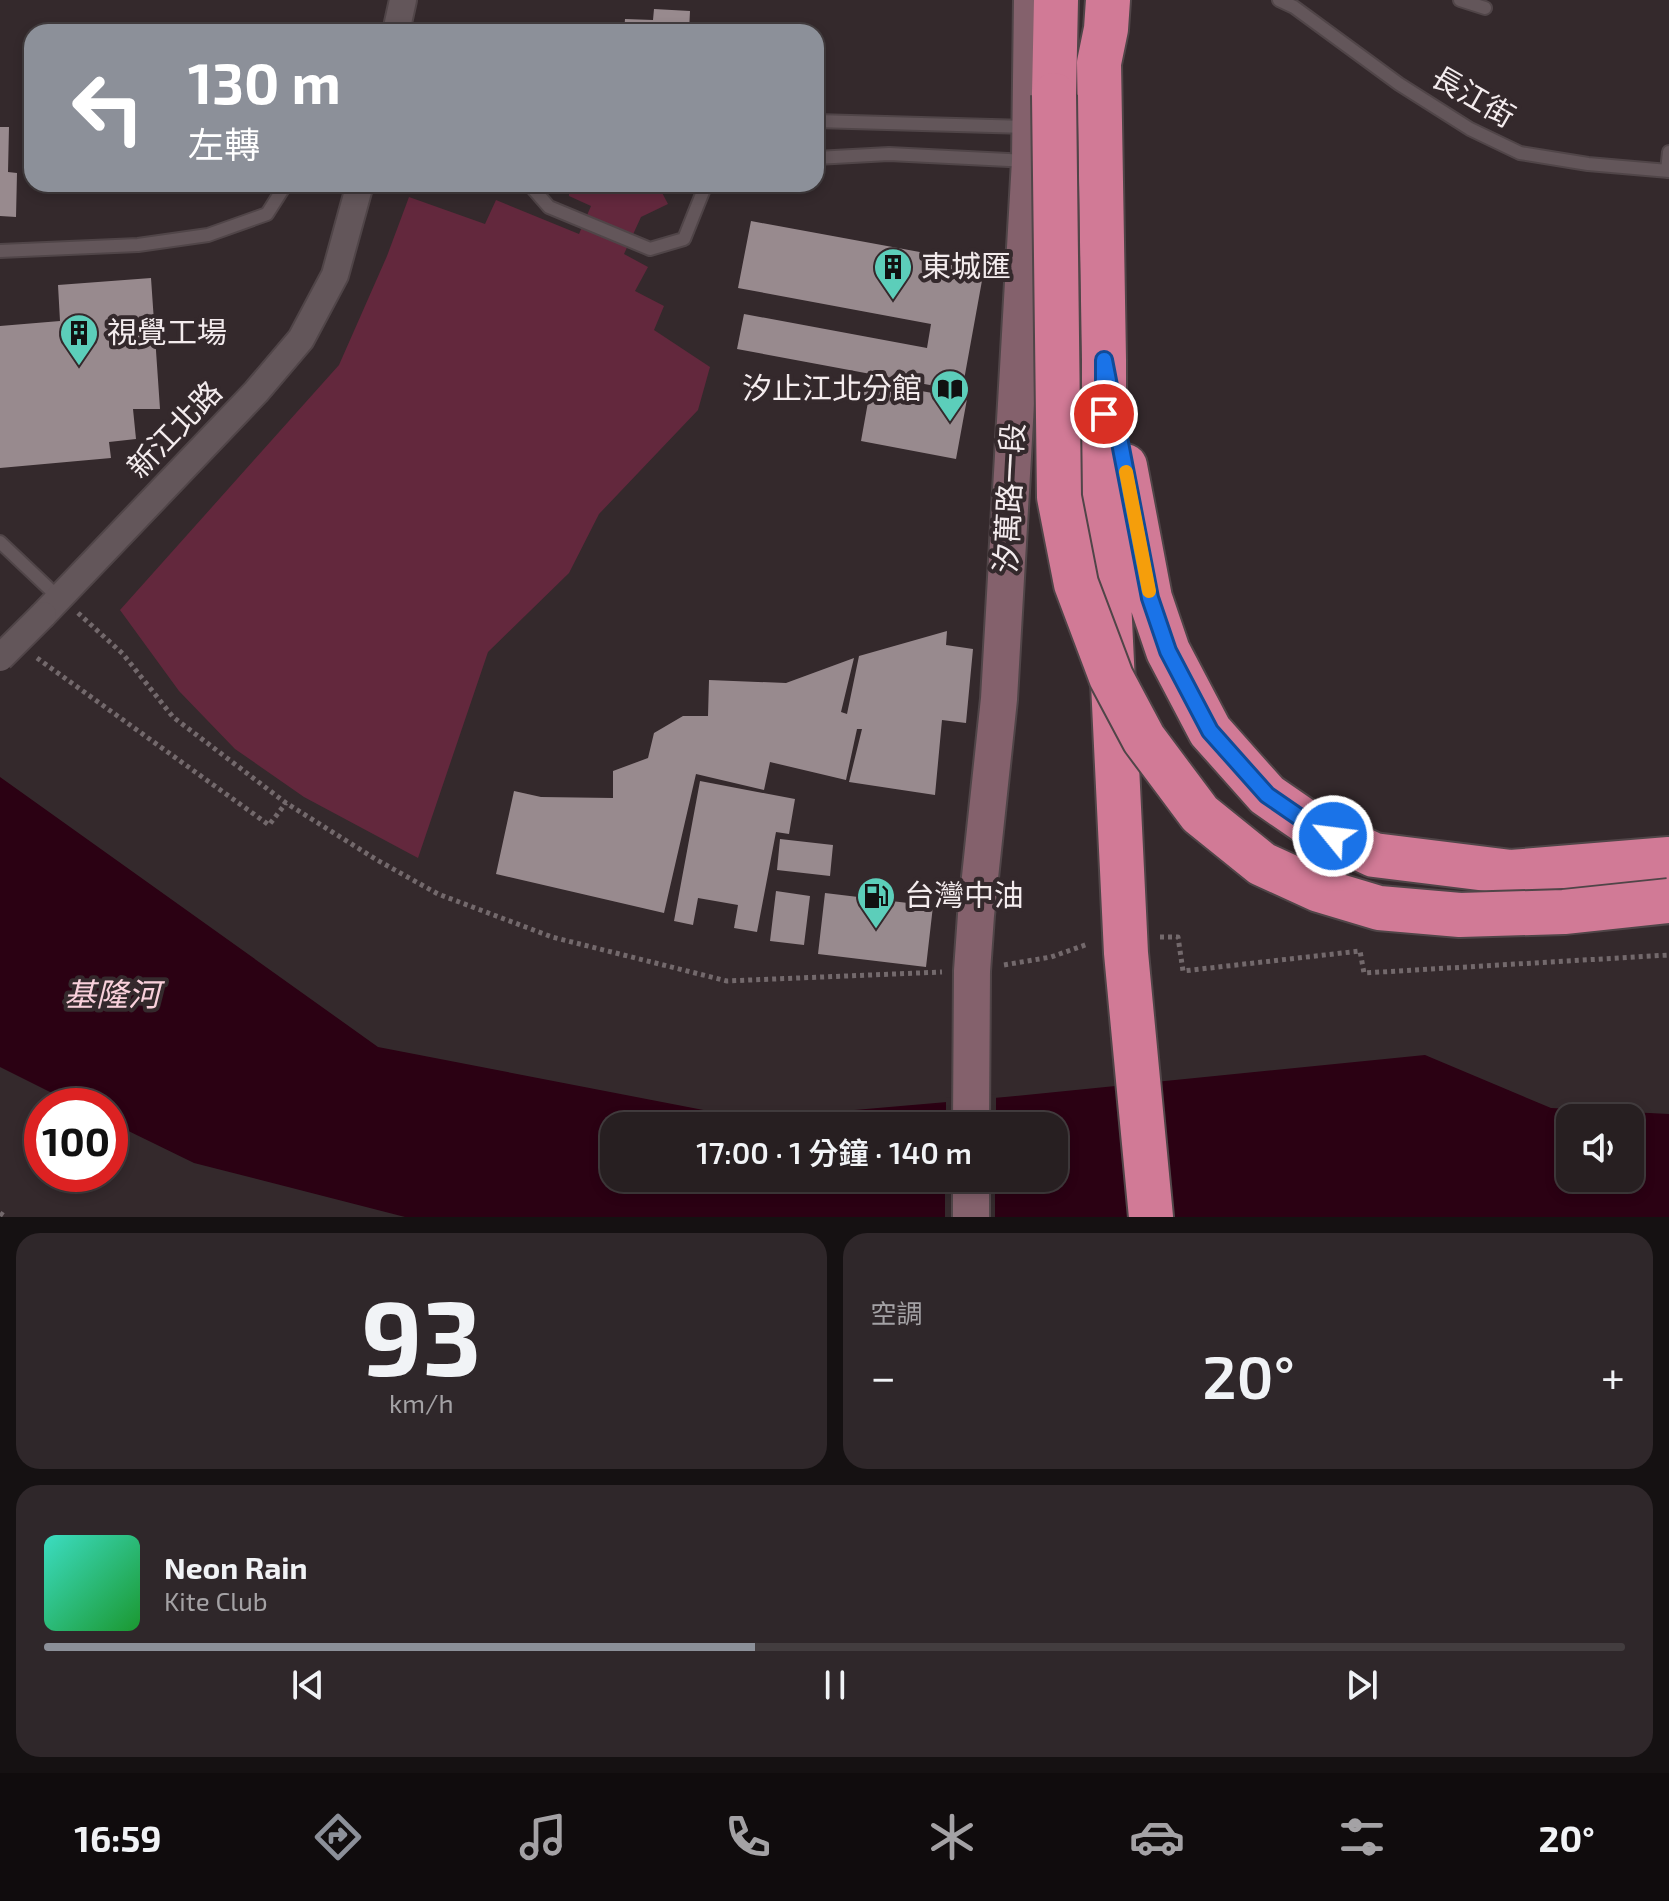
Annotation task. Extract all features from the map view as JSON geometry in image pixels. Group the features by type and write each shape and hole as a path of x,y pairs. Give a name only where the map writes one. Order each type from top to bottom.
{"highway":[{"path":"1056,0 1038,127 1059,497 1076,584 1111,677 1144,739 1200,814 1262,864 1319,890 1379,908 1460,915 1564,912 1669,901"},
{"path":"1083,0 1082,30 1099,63"},
{"path":"1108,0 1099,63 1104,496 1122,945 1151,1217"},
{"path":"1104,360 1150,598 1168,651 1210,731 1267,795 1312,826 1374,855 1511,872 1669,859"}],"street":[{"path":"398,24 403,0"},
{"name":"汐萬路一段","path":"971,1112 976,915 999,699 1038,127 1032,0"},
{"name":"新江北路","path":"0,658 256,392 301,339 335,275 358,192"},
{"path":"971,1192 971,1217"}],"lane":[{"name":"長江街","path":"1279,0 1295,4 1399,84 1470,129 1520,153 1588,164 1668,171"},
{"path":"1460,0 1485,8"},
{"path":"824,121 1038,127"},
{"path":"824,158 889,154 1038,127"},
{"path":"1668,171 1669,152"},
{"path":"0,251 138,245 208,235 267,214 281,192"},
{"path":"536,192 549,207 650,249 684,239 703,192"},
{"path":"0,542 51,606"}],"path":[{"path":"51,606 123,654 173,717 286,803 438,894 552,937 727,981 972,983 1051,957 1178,937 1183,971 1360,951 1364,973 1669,955"},
{"path":"26,649 269,825 286,803"},
{"path":"0,1213 6,1217"}],"shaded area":[{"path":"569,192 662,192 668,204 641,217 624,254 648,267 635,291 664,306 654,330 710,367 698,410 599,514 569,573 488,652 418,858 304,797 235,749 179,691 120,610 339,365 409,197 485,224 496,200 579,234 591,206 569,196"}],"water":[{"name":"基隆河","path":"0,777 378,1047 714,1112 600,1112 600,1192 1068,1192 1068,1112 831,1112 1425,1055 1556,1108 1556,1192 1644,1192 1644,1113 1669,1114 1669,1217 405,1217 194,1163 128,1131 128,1088 42,1088 0,1067"}],"pier":[{"path":"996,1094 996,1112 946,1112 946,1098"},
{"path":"945,1192 995,1192 995,1217 945,1217"}],"building":[{"path":"654,9 690,11 689,24 625,24 625,19 653,20"},
{"path":"0,127 9,127 8,172 17,173 16,217 0,216"},
{"name":"東城匯","path":"751,221 985,264 962,391 737,349 744,314 927,348 931,324 738,288"},
{"name":"視覺工場","path":"151,278 160,409 133,409 136,439 109,442 111,458 0,468 0,326 60,321 58,285"},
{"path":"841,377 967,399 956,459 861,441 868,402 838,396"},
{"path":"947,631 946,645 973,649 966,723 942,720 935,795 849,782 862,729 857,729 846,780 770,762 764,790 696,774 664,913 496,874 514,791 541,797 613,798 613,771 648,758 654,733 683,716 708,716 709,680 786,683 854,658 841,712 847,714 859,656"},
{"path":"700,781 795,799 789,834 776,832 757,932 734,928 738,905 698,898 693,925 674,921"},
{"path":"780,839 833,845 830,876 777,870"},
{"path":"776,891 810,896 804,945 770,941"},
{"name":"台灣中油","path":"825,893 933,906 926,967 818,954"}],"slow traffic":[{"path":"1126,472 1149,591"}],"place":[{"name":"東城匯","path":"893,301"},
{"name":"視覺工場","path":"79,367"},
{"name":"汐止江北分館","path":"950,423"},
{"name":"台灣中油","path":"876,930"}],"route":[{"path":"1104,414 1104,360 1150,598 1168,651 1210,731 1267,795 1312,826 1333,836"}]}
